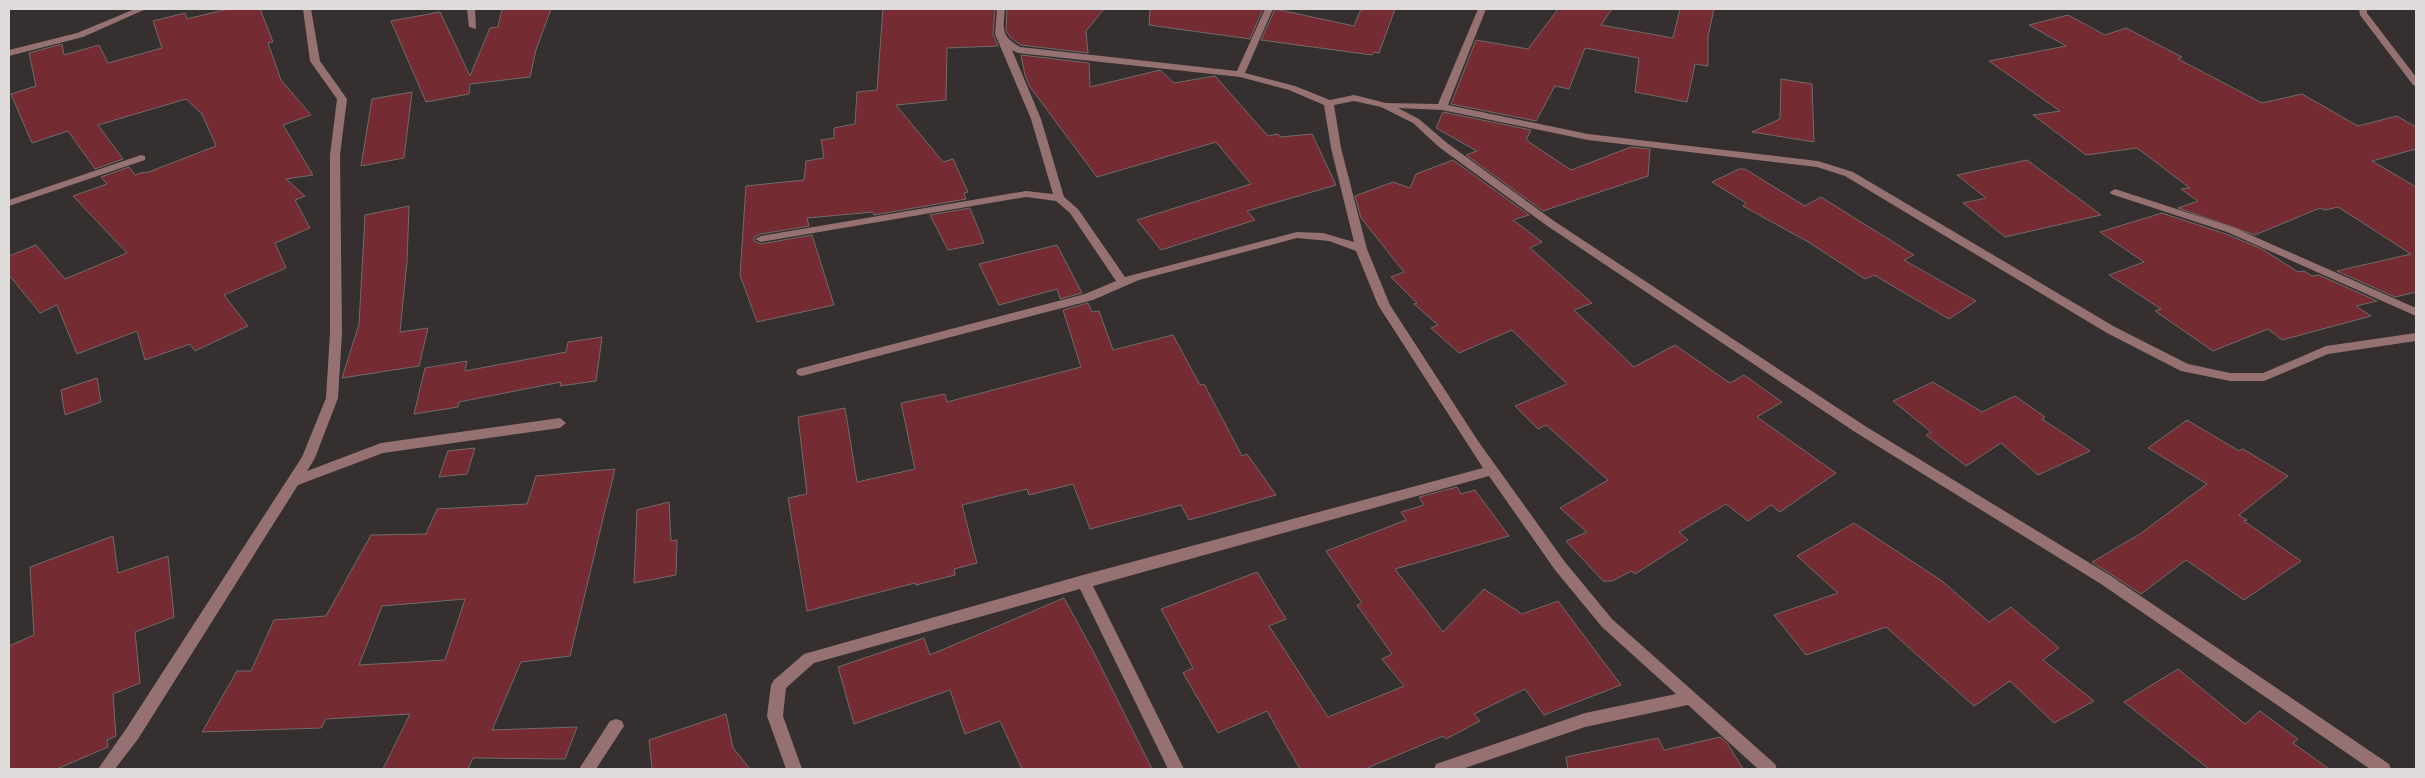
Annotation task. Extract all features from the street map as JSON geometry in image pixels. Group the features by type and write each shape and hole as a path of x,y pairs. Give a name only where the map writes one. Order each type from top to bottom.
{"street":[{"path":"9,53 80,35 142,9"},
{"path":"106,769 132,734 294,481 308,458 332,398 336,333 335,155 342,99 315,61 306,9"},
{"path":"471,9 473,27"},
{"path":"1001,9 998,33 1036,119 1058,198 1074,212 1123,282"},
{"path":"1240,74 1269,9"},
{"path":"1442,108 1482,9"},
{"path":"2363,9 2363,13 2368,21 2416,84"},
{"path":"1004,43 1018,50 1240,74 1292,88 1329,104 1354,98 1384,105 1442,108 1588,138 1818,164 1848,174 2112,330 2185,368 2230,377 2264,377 2326,350 2416,337"},
{"path":"1329,104 1336,148 1361,249 1384,305 1416,357 1492,470 1560,566 1607,623 1769,769"},
{"path":"1384,105 1416,121 1443,145 1550,223 1860,429 2106,580 2383,769"},
{"path":"9,203 141,158"},
{"path":"2115,192 2231,230 2416,312"},
{"path":"761,239 1026,194 1058,198"},
{"path":"802,372 1089,297 1135,277 1296,235 1318,234 1337,238 1361,249"},
{"path":"294,481 381,448 560,423"},
{"path":"794,769 775,716 779,685 809,658 1083,582 1198,553 1492,470"},
{"path":"1083,582 1176,769"},
{"path":"1442,769 1585,720 1691,698"},
{"path":"587,769 616,726"}],"building":[{"path":"228,9 260,9 273,42 268,43 281,80 311,115 283,125 313,175 286,179 305,196 295,200 310,228 275,243 286,268 224,295 248,326 195,351 190,344 145,360 137,331 77,354 57,305 40,313 9,275 9,256 36,245 65,279 127,253 73,196 107,184 101,177 129,167 135,175 146,173 216,146 202,114 186,99 98,125 123,159 95,169 68,131 32,143 11,94 36,86 29,53 62,44 64,55 99,45 108,63 162,48 153,21 185,13 187,19"},
{"path":"502,9 551,9 536,50 530,77 470,84 469,94 426,102 391,21 440,12 470,76 490,28 498,27"},
{"path":"883,9 995,9 993,34 998,46 947,48 946,100 896,105 943,162 953,159 968,192 964,193 966,199 874,215 873,212 807,218 809,226 761,234 754,237 754,241 761,244 812,235 834,305 757,322 740,275 746,186 804,180 806,161 824,158 821,140 834,138 834,128 855,124 857,92 877,90"},
{"path":"1007,9 1104,9 1086,31 1088,53 1021,45 1011,38 1006,31"},
{"path":"1150,9 1263,9 1250,39 1149,25"},
{"path":"1275,9 1354,26 1361,9 1395,9 1379,53 1374,52 1372,55 1261,40"},
{"path":"1558,9 1612,9 1601,25 1673,38 1680,9 1714,9 1708,37 1708,66 1695,64 1687,102 1635,92 1639,58 1585,48 1569,89 1555,86 1536,121 1451,104 1476,40 1528,49"},
{"path":"2068,15 2105,35 2126,28 2182,57 2178,59 2262,103 2302,94 2358,126 2397,116 2416,127 2416,149 2372,161 2416,187 2416,292 2395,297 2337,271 2411,254 2338,207 2325,210 2320,208 2255,235 2178,208 2198,201 2181,189 2190,188 2137,148 2086,155 2033,115 2060,111 1989,61 2066,46 2029,25"},
{"path":"1021,55 1089,63 1090,87 1160,70 1174,83 1215,76 1268,136 1278,134 1280,137 1312,134 1336,185 1247,211 1255,220 1161,250 1137,220 1251,184 1216,142 1097,177 1030,87 1025,75"},
{"path":"1781,79 1812,84 1814,142 1752,132 1780,119"},
{"path":"412,92 404,158 361,166 372,99"},
{"path":"1443,112 1531,130 1526,140 1571,170 1631,147 1650,149 1648,176 1543,211 1466,155 1477,151 1436,128"},
{"path":"1453,160 1529,215 1513,220 1542,242 1530,248 1592,303 1574,310 1634,367 1675,345 1730,383 1744,375 1782,402 1757,417 1836,473 1780,512 1771,505 1748,521 1726,504 1679,532 1688,540 1635,574 1632,571 1612,581 1603,581 1566,541 1587,532 1560,508 1608,480 1546,425 1538,429 1515,406 1567,384 1512,330 1459,353 1431,328 1438,325 1414,304 1417,303 1391,277 1404,272 1361,218 1355,196 1393,182 1410,188 1416,174"},
{"path":"2027,160 2101,215 2005,237 1963,203 1986,198 1957,175"},
{"path":"1739,169 1745,169 1805,206 1821,197 1914,255 1904,260 1976,301 1949,319 1874,275 1865,279 1810,243 1743,206 1746,203 1712,182"},
{"path":"409,206 407,261 400,332 428,328 419,366 342,378 359,324 365,215"},
{"path":"970,208 984,243 948,250 930,215"},
{"path":"2162,213 2226,234 2262,249 2298,272 2304,271 2312,276 2319,275 2377,301 2356,306 2371,316 2282,340 2268,329 2213,351 2155,311 2161,309 2109,275 2144,262 2100,232"},
{"path":"1057,245 1082,293 1060,299 1057,289 999,305 979,264"},
{"path":"1088,303 1092,312 1099,311 1113,350 1173,335 1200,385 1204,384 1242,456 1247,454 1276,495 1189,520 1181,505 1090,529 1073,484 1029,495 1027,489 962,505 977,563 954,569 955,575 916,585 915,583 807,611 788,498 807,494 798,417 845,408 857,482 915,469 901,403 945,394 947,402 1081,367 1063,310"},
{"path":"602,337 596,381 560,386 561,382 459,402 458,407 414,414 425,368 467,361 465,371 566,352 568,342"},
{"path":"97,378 101,402 65,415 61,390"},
{"path":"1933,382 1982,412 2015,396 2045,417 2042,419 2090,451 2038,475 2001,443 1966,466 1926,435 1931,432 1893,401"},
{"path":"2187,420 2239,451 2243,449 2288,476 2239,515 2247,520 2244,521 2301,561 2244,600 2186,560 2141,594 2092,562 2140,534 2207,484 2148,448"},
{"path":"475,448 467,474 439,477 448,451"},
{"path":"615,469 570,656 521,662 492,730 577,727 565,759 473,758 468,769 383,769 410,714 326,719 321,728 202,732 237,671 251,671 274,620 326,616 371,535 426,534 437,509 527,504 536,476","holes":["465,599 445,660 359,665 382,606"]},
{"path":"1457,487 1461,494 1475,490 1509,536 1395,569 1443,632 1484,589 1522,614 1558,601 1621,685 1544,715 1525,689 1474,714 1480,721 1446,739 1443,736 1365,769 1300,769 1267,711 1218,733 1183,673 1193,668 1161,609 1257,572 1286,619 1269,626 1328,717 1404,686 1382,659 1392,654 1357,605 1362,603 1326,551 1406,520 1401,512 1424,505 1419,497"},
{"path":"669,502 671,541 677,540 676,575 634,583 637,510"},
{"path":"1854,523 1942,581 1989,622 2011,607 2059,648 2043,660 2094,701 2054,723 2010,681 1974,706 1886,627 1806,655 1774,615 1838,593 1797,556"},
{"path":"113,536 118,573 168,556 174,617 135,632 140,683 113,694 116,736 107,740 108,747 57,769 9,769 9,646 34,635 30,567"},
{"path":"1064,598 1093,651 1152,769 1022,769 1000,721 965,734 950,690 854,724 838,667 924,638 930,655"},
{"path":"2178,669 2245,724 2260,711 2298,739 2293,743 2329,769 2209,769 2124,702"},
{"path":"726,714 733,748 750,769 652,769 649,740"},
{"path":"1720,737 1727,743 1743,769 1568,769 1566,757 1658,738 1664,750"}]}
